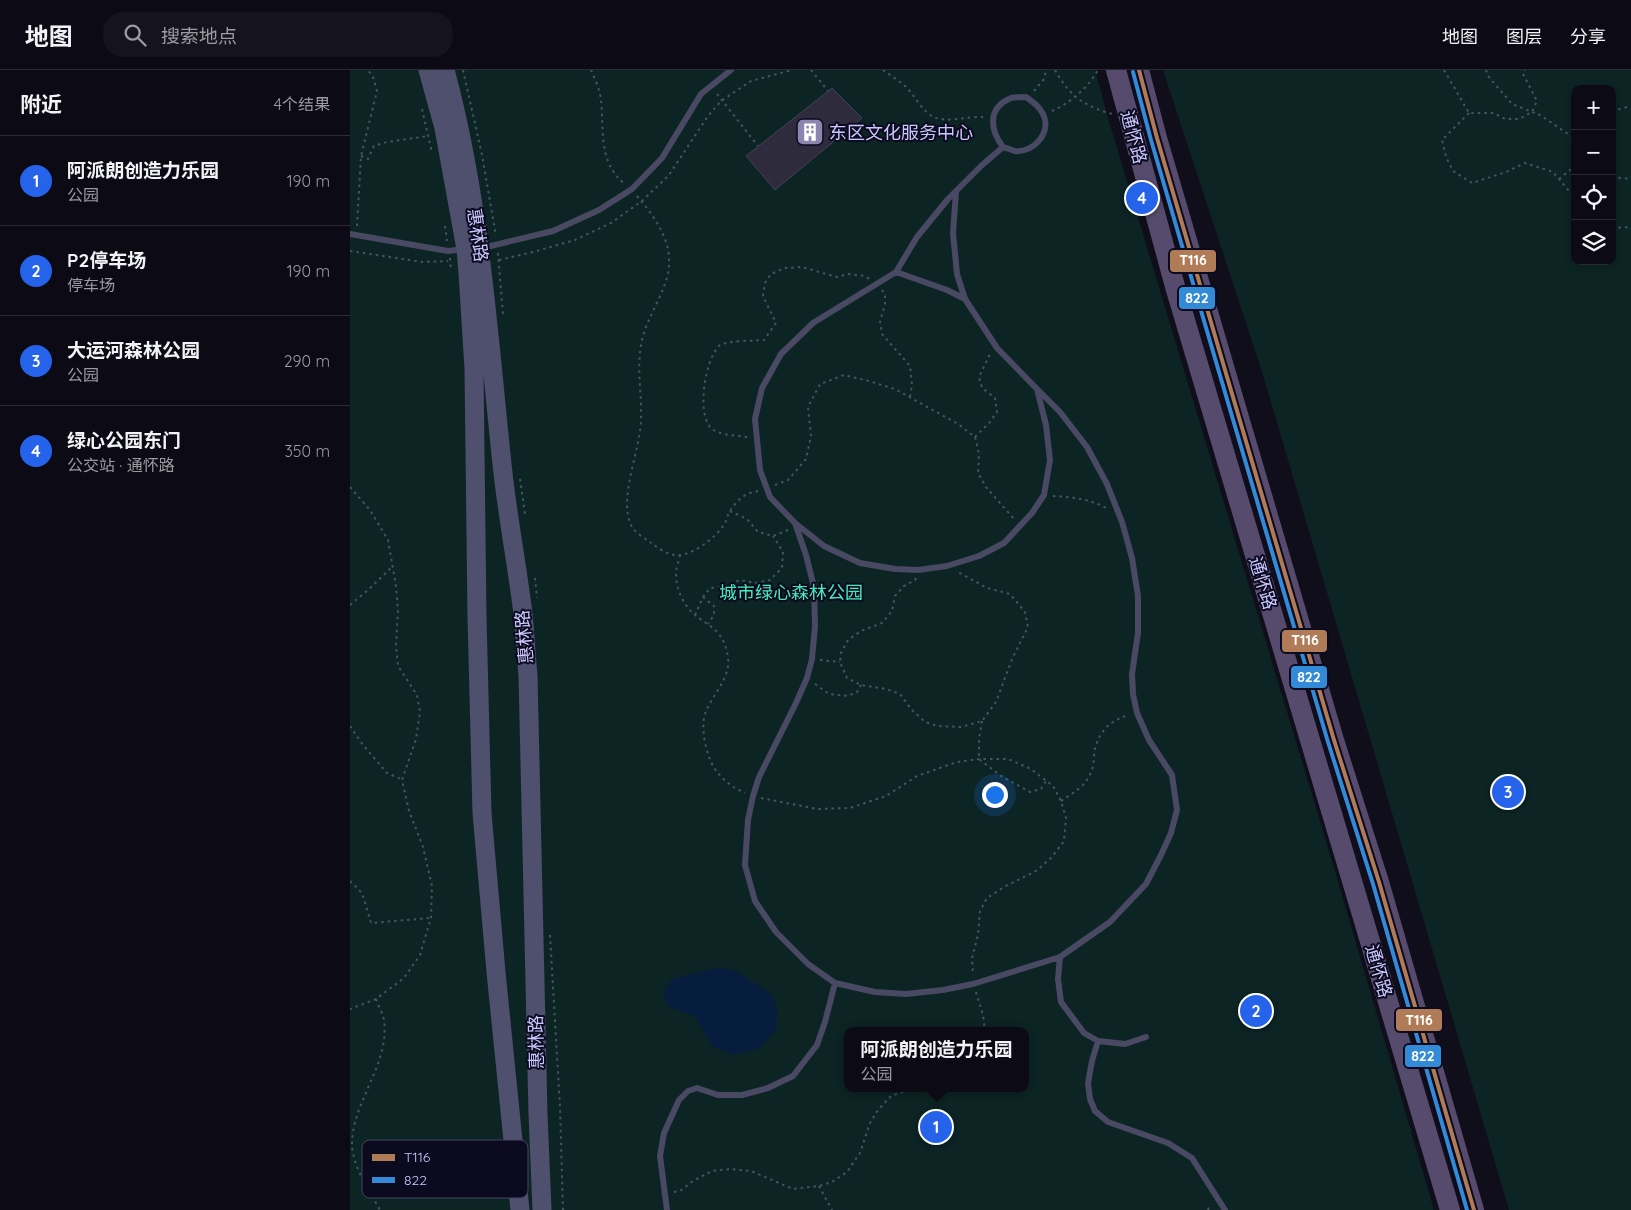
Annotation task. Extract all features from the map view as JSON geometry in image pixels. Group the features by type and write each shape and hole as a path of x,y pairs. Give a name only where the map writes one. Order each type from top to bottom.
{"main road":[{"name":"惠林路","path":"428,70 473,249 477,607 482,813 513,1140"},
{"name":"惠林路","path":"445,70 463,142 473,249 523,615 528,675 542,1210"},
{"name":"通怀路","path":"1116,70 1176,290 1450,1210"},
{"name":"通怀路","path":"1139,70 1225,370 1334,740 1379,882 1474,1210"}],"lane":[{"path":"354,235 448,251 473,249 553,230 599,210 632,189 662,158 701,94 731,70"},
{"path":"1026,97 1038,105 1044,115 1046,124 1044,134 1038,143 1027,149 1016,151 1003,147 997,140 993,130 992,118 999,107 1011,98 1026,97"},
{"path":"1003,147 980,166 948,199 917,237 896,272 813,323 781,354 762,388 755,419 760,470 770,497 795,523 824,546 860,563 895,569 918,570 947,566 979,556 1004,543 1022,526 1044,495 1050,460 1046,425 1037,389"},
{"path":"795,523 814,587 815,626 812,659 807,678 759,777 753,796 748,820 745,866 755,901 776,932 808,964 835,983 874,992 906,994 943,990 974,984 1060,957 1110,922 1146,884 1171,833 1177,810 1172,775 1149,740 1137,713 1133,694 1132,674 1138,632 1138,596 1132,558 1122,522 1107,484 1087,447 1060,412 996,348 965,299 957,274 952,233 956,192"},
{"path":"896,272 965,299"},
{"path":"1060,957 1058,979 1061,1002 1084,1033 1098,1041 1125,1044 1146,1037"},
{"path":"667,1210 660,1156 664,1133 679,1100 688,1091 697,1088 718,1095 742,1095 768,1088 793,1076 817,1045 835,983"},
{"path":"1098,1041 1088,1083 1090,1099 1095,1111 1108,1122 1168,1143 1192,1158 1225,1210"}],"path":[{"path":"354,235 361,156 377,91 374,77 368,70"},
{"path":"591,70 601,98 601,129 606,157 617,178 632,189 655,219 666,239 669,254 669,267 665,283 642,340 638,368 641,421 628,496 628,512 633,528 668,554 680,555 694,551 711,539 725,524 730,511 745,496 788,480 806,459 811,436 808,407 820,384 844,376 895,389 958,424 975,437 980,454 978,473 986,487 1022,526"},
{"path":"811,70 828,91"},
{"path":"883,70 906,87 920,105 934,117 950,119 975,116 992,118"},
{"path":"1026,97 1032,94 1044,79 1046,70"},
{"path":"1055,70 1075,97 1108,113 1128,117"},
{"path":"1044,115 1065,105 1075,97 1098,70"},
{"path":"1444,70 1468,113"},
{"path":"1486,70 1488,76 1512,104 1540,114 1571,137"},
{"path":"1524,70 1523,74 1536,101 1532,112 1519,119 1505,119 1494,113 1468,113 1442,140 1446,156 1453,171 1472,183 1506,172 1525,162 1553,172 1571,193"},
{"path":"711,86 758,146"},
{"path":"1616,110 1631,106"},
{"path":"361,156 368,159 374,146 387,142 428,136"},
{"path":"1559,179 1571,169"},
{"path":"1616,177 1631,179"},
{"path":"1616,228 1631,227"},
{"path":"350,251 423,262 450,261"},
{"path":"975,437 997,412 995,398 982,388 979,377 990,354 996,348"},
{"path":"350,487 370,510 388,540 398,610 396,648 398,666 417,695 420,712 416,739 402,780 408,811 423,847 432,886 430,918 420,955 404,978 376,999 350,1010"},
{"path":"1044,495 1067,496 1093,501 1111,511 1122,522"},
{"path":"730,511 747,519 758,532 773,536 786,531 795,523"},
{"path":"695,615 703,597 710,588 722,588 740,580 755,583 770,580 782,568 783,552 773,536"},
{"path":"680,555 676,573 679,592 695,615 720,635 727,648 729,664 704,715 704,730 707,751 716,771 732,786 753,796 817,809 850,808 886,796 917,776 957,762 979,759 1008,759 1031,769 1052,786 1061,801 1066,818 1064,841 1051,858 1036,871 986,898 980,911 978,935 972,958 974,984 984,1027"},
{"path":"350,605 393,566"},
{"path":"947,566 987,588 1010,594 1025,612 1027,619 1028,627 1012,659 996,702 982,721 979,739 979,759"},
{"path":"918,570 915,580 904,586 895,596 892,611 882,623 861,631 848,640 840,653 840,662 846,678 861,685 886,689 900,694 911,710 925,722 938,726 961,727 982,721"},
{"path":"703,597 714,606 714,615 708,624"},
{"path":"812,659 840,662"},
{"path":"807,678 829,694 848,696 857,692 861,685"},
{"path":"1061,801 1081,788 1092,772 1096,745 1106,727 1118,718 1137,713"},
{"path":"350,726 363,745 387,773 402,780"},
{"path":"979,759 1001,776 1030,792 1041,789 1046,781"},
{"path":"350,881 362,893 371,923 430,918"},
{"path":"362,1175 352,1144 355,1122 384,1045 384,1020 376,999"},
{"path":"665,1194 680,1190 712,1171 730,1169 751,1171 793,1189 819,1186 832,1182 847,1172 860,1153 870,1123 878,1110 892,1096 903,1092"},
{"path":"819,1186 832,1210"},
{"path":"374,1198 380,1210"}],"green space":[{"name":"城市绿心森林公园","path":"350,70 1095,70 1335,871 1434,1210 350,1210"},
{"path":"1163,70 1631,70 1631,1210 1509,1210 1263,375"}],"water":[{"path":"715,968 732,969 772,994 777,1011 776,1030 760,1048 732,1055 712,1046 695,1016 668,1007 663,992 672,979"}],"building":[{"name":"东区文化服务中心","path":"832,88 862,118 775,190 746,156"}],"transit line":[{"name":"T116","path":"1139,70 1225,370 1334,740 1379,882 1474,1210"},
{"name":"822","path":"1133,72 1219,372 1328,742 1373,884 1467,1210"}],"place":[{"name":"东区文化服务中心","path":"810,132"},
{"name":"绿心公园东门","path":"1142,198"},
{"name":"大运河森林公园","path":"1508,792"},
{"name":"P2停车场","path":"1256,1011"},
{"name":"阿派朗创造力乐园","path":"936,1127"}]}
